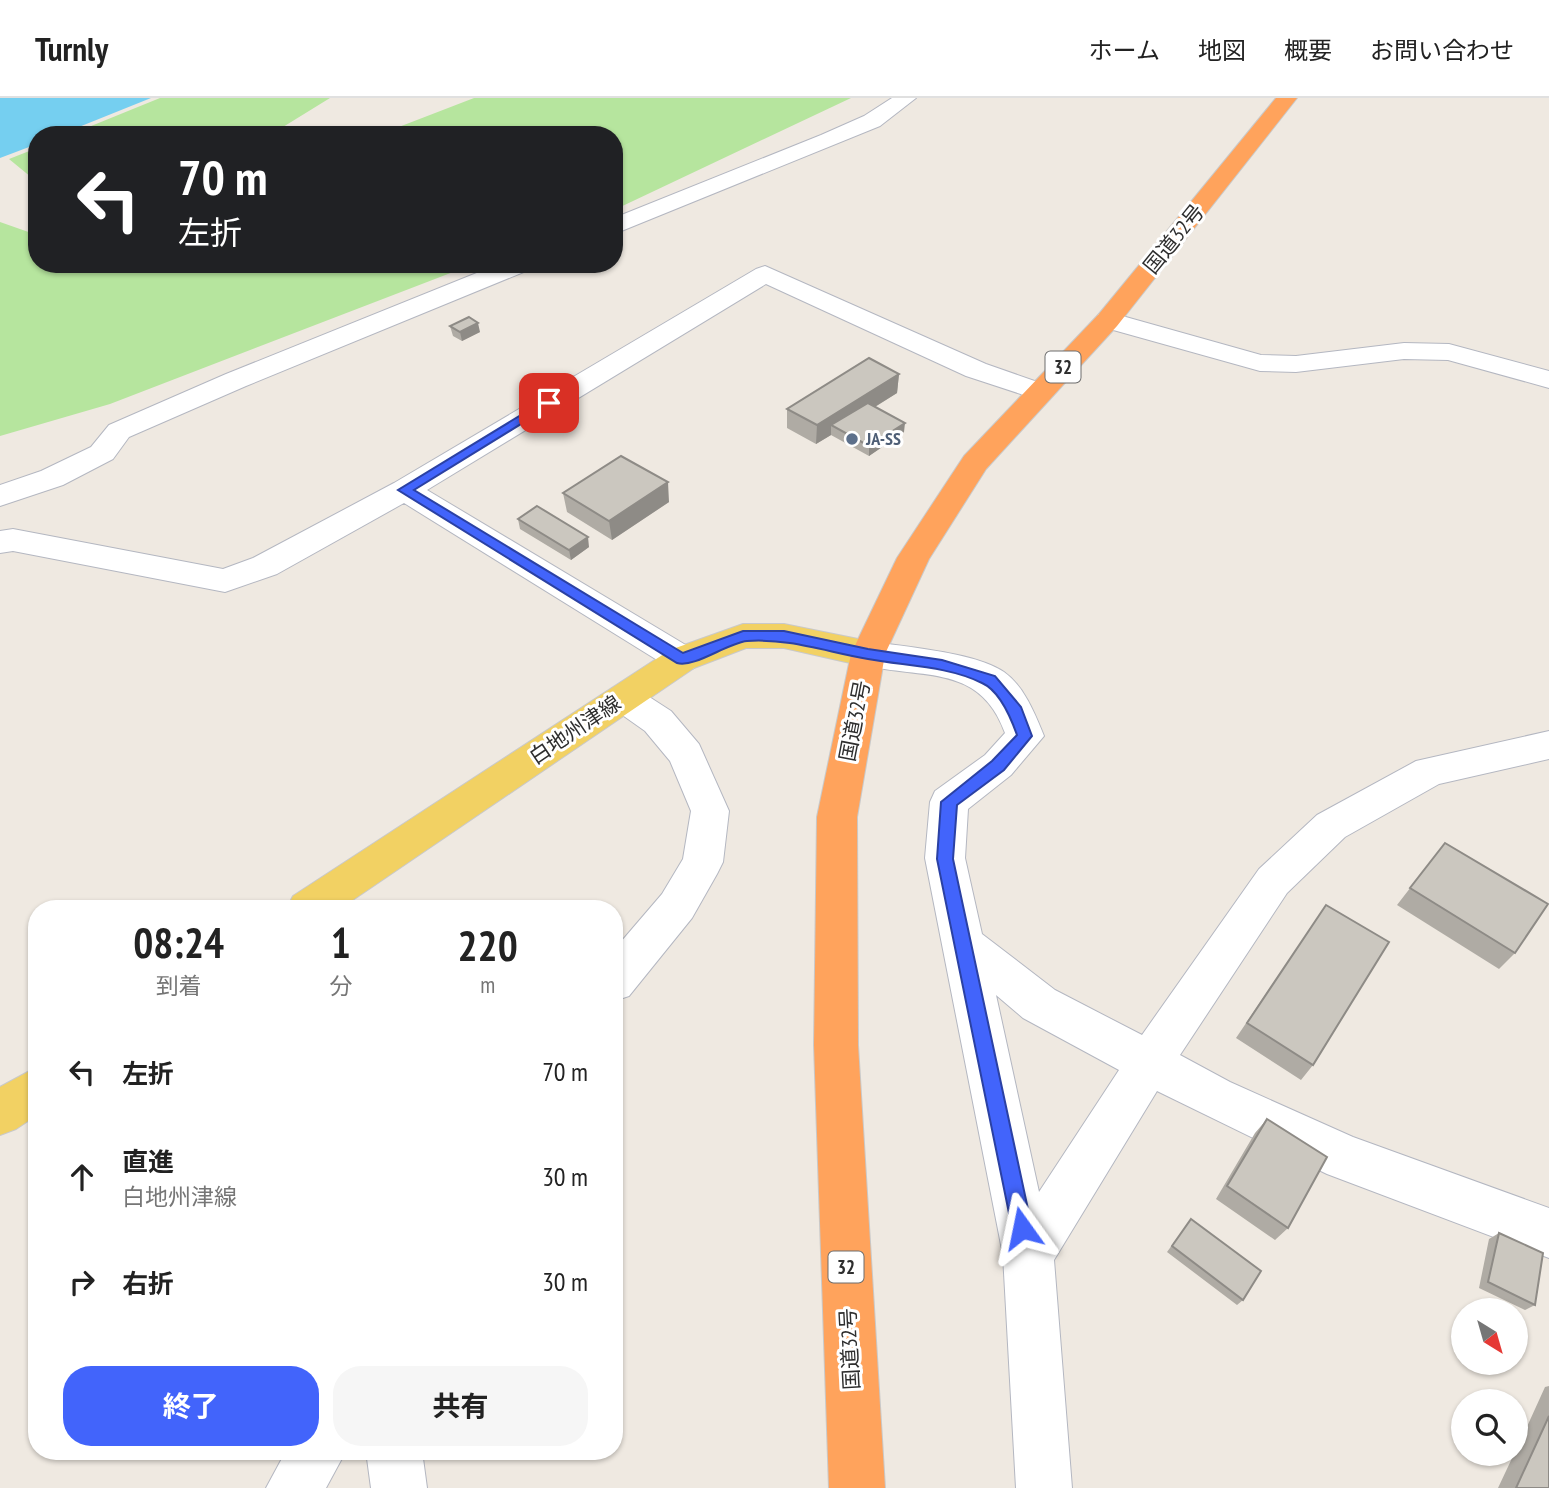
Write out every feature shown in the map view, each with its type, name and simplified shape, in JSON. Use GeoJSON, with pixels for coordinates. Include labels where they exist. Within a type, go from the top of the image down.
{"type":"FeatureCollection","features":[{"type":"Feature","properties":{"kind":"highway","name":"国道32号"},"geometry":{"type":"LineString","coordinates":[[857,1488],[836,1045],[837,817],[868,654],[920,547],[975,463],[1038,392],[1108,320],[1287,98]]}},
{"type":"Feature","properties":{"kind":"main road","name":"白地州津線"},"geometry":{"type":"LineString","coordinates":[[320,900],[682,659],[743,636],[784,636],[868,654]]}},
{"type":"Feature","properties":{"kind":"main road"},"geometry":{"type":"LineString","coordinates":[[0,1113],[28,1094]]}},
{"type":"Feature","properties":{"kind":"street"},"geometry":{"type":"LineString","coordinates":[[623,223],[830,140],[872,121],[906,98]]}},
{"type":"Feature","properties":{"kind":"street"},"geometry":{"type":"LineString","coordinates":[[0,496],[52,478],[102,453],[119,431],[236,380],[500,273]]}},
{"type":"Feature","properties":{"kind":"street"},"geometry":{"type":"LineString","coordinates":[[0,542],[13,540],[225,581],[265,566],[405,490],[765,274],[976,370],[1038,392]]}},
{"type":"Feature","properties":{"kind":"street"},"geometry":{"type":"LineString","coordinates":[[1108,320],[1260,363],[1296,364],[1404,351],[1449,352],[1549,380]]}},
{"type":"Feature","properties":{"kind":"street"},"geometry":{"type":"LineString","coordinates":[[405,490],[682,659]]}},
{"type":"Feature","properties":{"kind":"street"},"geometry":{"type":"LineString","coordinates":[[868,654],[942,665],[990,680],[1016,710],[1025,736],[998,765],[949,802],[945,859],[1028,1255],[1044,1488]]}},
{"type":"Feature","properties":{"kind":"street"},"geometry":{"type":"LineString","coordinates":[[623,971],[677,906],[703,862],[709,811],[686,754],[658,721],[624,698]]}},
{"type":"Feature","properties":{"kind":"street"},"geometry":{"type":"LineString","coordinates":[[1028,1255],[1149,1063],[1273,881],[1331,826],[1429,771],[1549,745]]}},
{"type":"Feature","properties":{"kind":"street"},"geometry":{"type":"LineString","coordinates":[[962,943],[1039,1004],[1214,1097],[1344,1157],[1549,1233]]}},
{"type":"Feature","properties":{"kind":"street"},"geometry":{"type":"LineString","coordinates":[[294,1488],[312,1460]]}},
{"type":"Feature","properties":{"kind":"street"},"geometry":{"type":"LineString","coordinates":[[395,1460],[398,1488]]}},
{"type":"Feature","properties":{"kind":"green space"},"geometry":{"type":"Polygon","coordinates":[[[160,98],[330,98],[285,126],[91,126],[160,98]]]}},
{"type":"Feature","properties":{"kind":"green space"},"geometry":{"type":"Polygon","coordinates":[[[474,98],[851,98],[623,206],[623,126],[401,126],[474,98]]]}},
{"type":"Feature","properties":{"kind":"green space"},"geometry":{"type":"Polygon","coordinates":[[[28,152],[28,175],[9,159],[28,152]]]}},
{"type":"Feature","properties":{"kind":"green space"},"geometry":{"type":"Polygon","coordinates":[[[0,222],[28,232],[28,273],[451,273],[110,404],[0,436],[0,222]]]}},
{"type":"Feature","properties":{"kind":"water"},"geometry":{"type":"Polygon","coordinates":[[[0,98],[151,98],[81,126],[28,126],[28,147],[0,158],[0,98]]]}},
{"type":"Feature","properties":{"kind":"building"},"geometry":{"type":"Polygon","coordinates":[[[469,317],[478,323],[460,332],[450,326],[469,317]]]}},
{"type":"Feature","properties":{"kind":"building"},"geometry":{"type":"Polygon","coordinates":[[[869,358],[899,374],[817,425],[787,409],[869,358]]]}},
{"type":"Feature","properties":{"kind":"building"},"geometry":{"type":"Polygon","coordinates":[[[868,403],[905,423],[869,446],[831,425],[868,403]]]}},
{"type":"Feature","properties":{"kind":"building"},"geometry":{"type":"Polygon","coordinates":[[[621,456],[668,482],[609,521],[563,493],[621,456]]]}},
{"type":"Feature","properties":{"kind":"building"},"geometry":{"type":"Polygon","coordinates":[[[537,506],[588,537],[569,550],[518,519],[537,506]]]}},
{"type":"Feature","properties":{"kind":"building"},"geometry":{"type":"Polygon","coordinates":[[[1445,843],[1548,904],[1515,953],[1410,888],[1445,843]]]}},
{"type":"Feature","properties":{"kind":"building"},"geometry":{"type":"Polygon","coordinates":[[[1326,905],[1389,942],[1313,1065],[1247,1023],[1326,905]]]}},
{"type":"Feature","properties":{"kind":"building"},"geometry":{"type":"Polygon","coordinates":[[[1267,1119],[1327,1157],[1288,1228],[1227,1186],[1267,1119]]]}},
{"type":"Feature","properties":{"kind":"building"},"geometry":{"type":"Polygon","coordinates":[[[1191,1219],[1261,1271],[1243,1300],[1172,1246],[1191,1219]]]}},
{"type":"Feature","properties":{"kind":"building"},"geometry":{"type":"Polygon","coordinates":[[[1499,1233],[1543,1253],[1535,1305],[1528,1302],[1528,1298],[1521,1298],[1488,1282],[1499,1233]]]}},
{"type":"Feature","properties":{"kind":"building"},"geometry":{"type":"Polygon","coordinates":[[[1549,1416],[1549,1488],[1516,1488],[1549,1416]]]}},
{"type":"Feature","properties":{"kind":"place","name":"JA-SS"},"geometry":{"type":"Point","coordinates":[852,439]}},
{"type":"Feature","properties":{"kind":"route"},"geometry":{"type":"LineString","coordinates":[[549,403],[405,490],[682,659],[743,636],[784,636],[868,654],[942,665],[990,680],[1016,710],[1025,736],[998,765],[949,802],[945,859],[1022,1228]]}}]}
